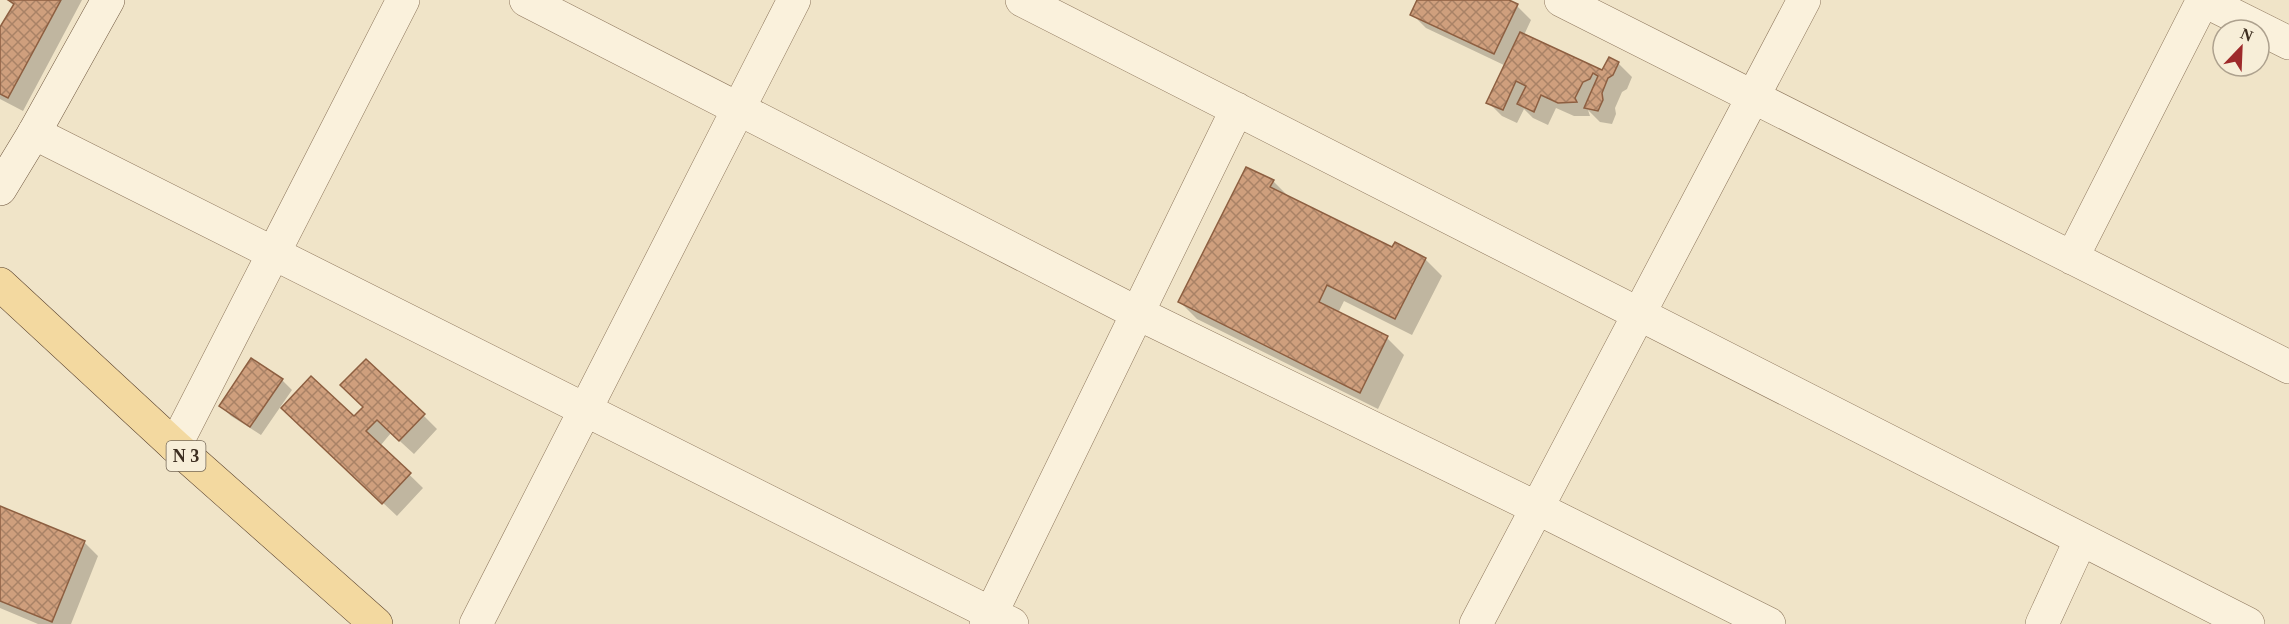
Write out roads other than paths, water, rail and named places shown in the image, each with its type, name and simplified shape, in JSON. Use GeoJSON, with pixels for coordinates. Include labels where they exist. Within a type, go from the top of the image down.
{"type":"FeatureCollection","features":[{"type":"Feature","properties":{"kind":"main road","name":"N 3"},"geometry":{"type":"LineString","coordinates":[[0,284],[175,446],[376,624]]}},
{"type":"Feature","properties":{"kind":"street"},"geometry":{"type":"LineString","coordinates":[[0,189],[108,0]]}},
{"type":"Feature","properties":{"kind":"street"},"geometry":{"type":"LineString","coordinates":[[175,446],[403,0]]}},
{"type":"Feature","properties":{"kind":"street"},"geometry":{"type":"LineString","coordinates":[[526,0],[1137,313],[1769,624]]}},
{"type":"Feature","properties":{"kind":"street"},"geometry":{"type":"LineString","coordinates":[[476,624],[794,0]]}},
{"type":"Feature","properties":{"kind":"street"},"geometry":{"type":"LineString","coordinates":[[1022,0],[2248,624]]}},
{"type":"Feature","properties":{"kind":"street"},"geometry":{"type":"LineString","coordinates":[[1561,0],[2289,367]]}},
{"type":"Feature","properties":{"kind":"street"},"geometry":{"type":"LineString","coordinates":[[1476,624],[1804,0]]}},
{"type":"Feature","properties":{"kind":"street"},"geometry":{"type":"LineString","coordinates":[[2072,258],[2203,0],[2289,43]]}},
{"type":"Feature","properties":{"kind":"street"},"geometry":{"type":"LineString","coordinates":[[34,133],[585,410],[996,621],[1137,313],[1237,109]]}},
{"type":"Feature","properties":{"kind":"street"},"geometry":{"type":"LineString","coordinates":[[2042,624],[2081,539]]}}]}
